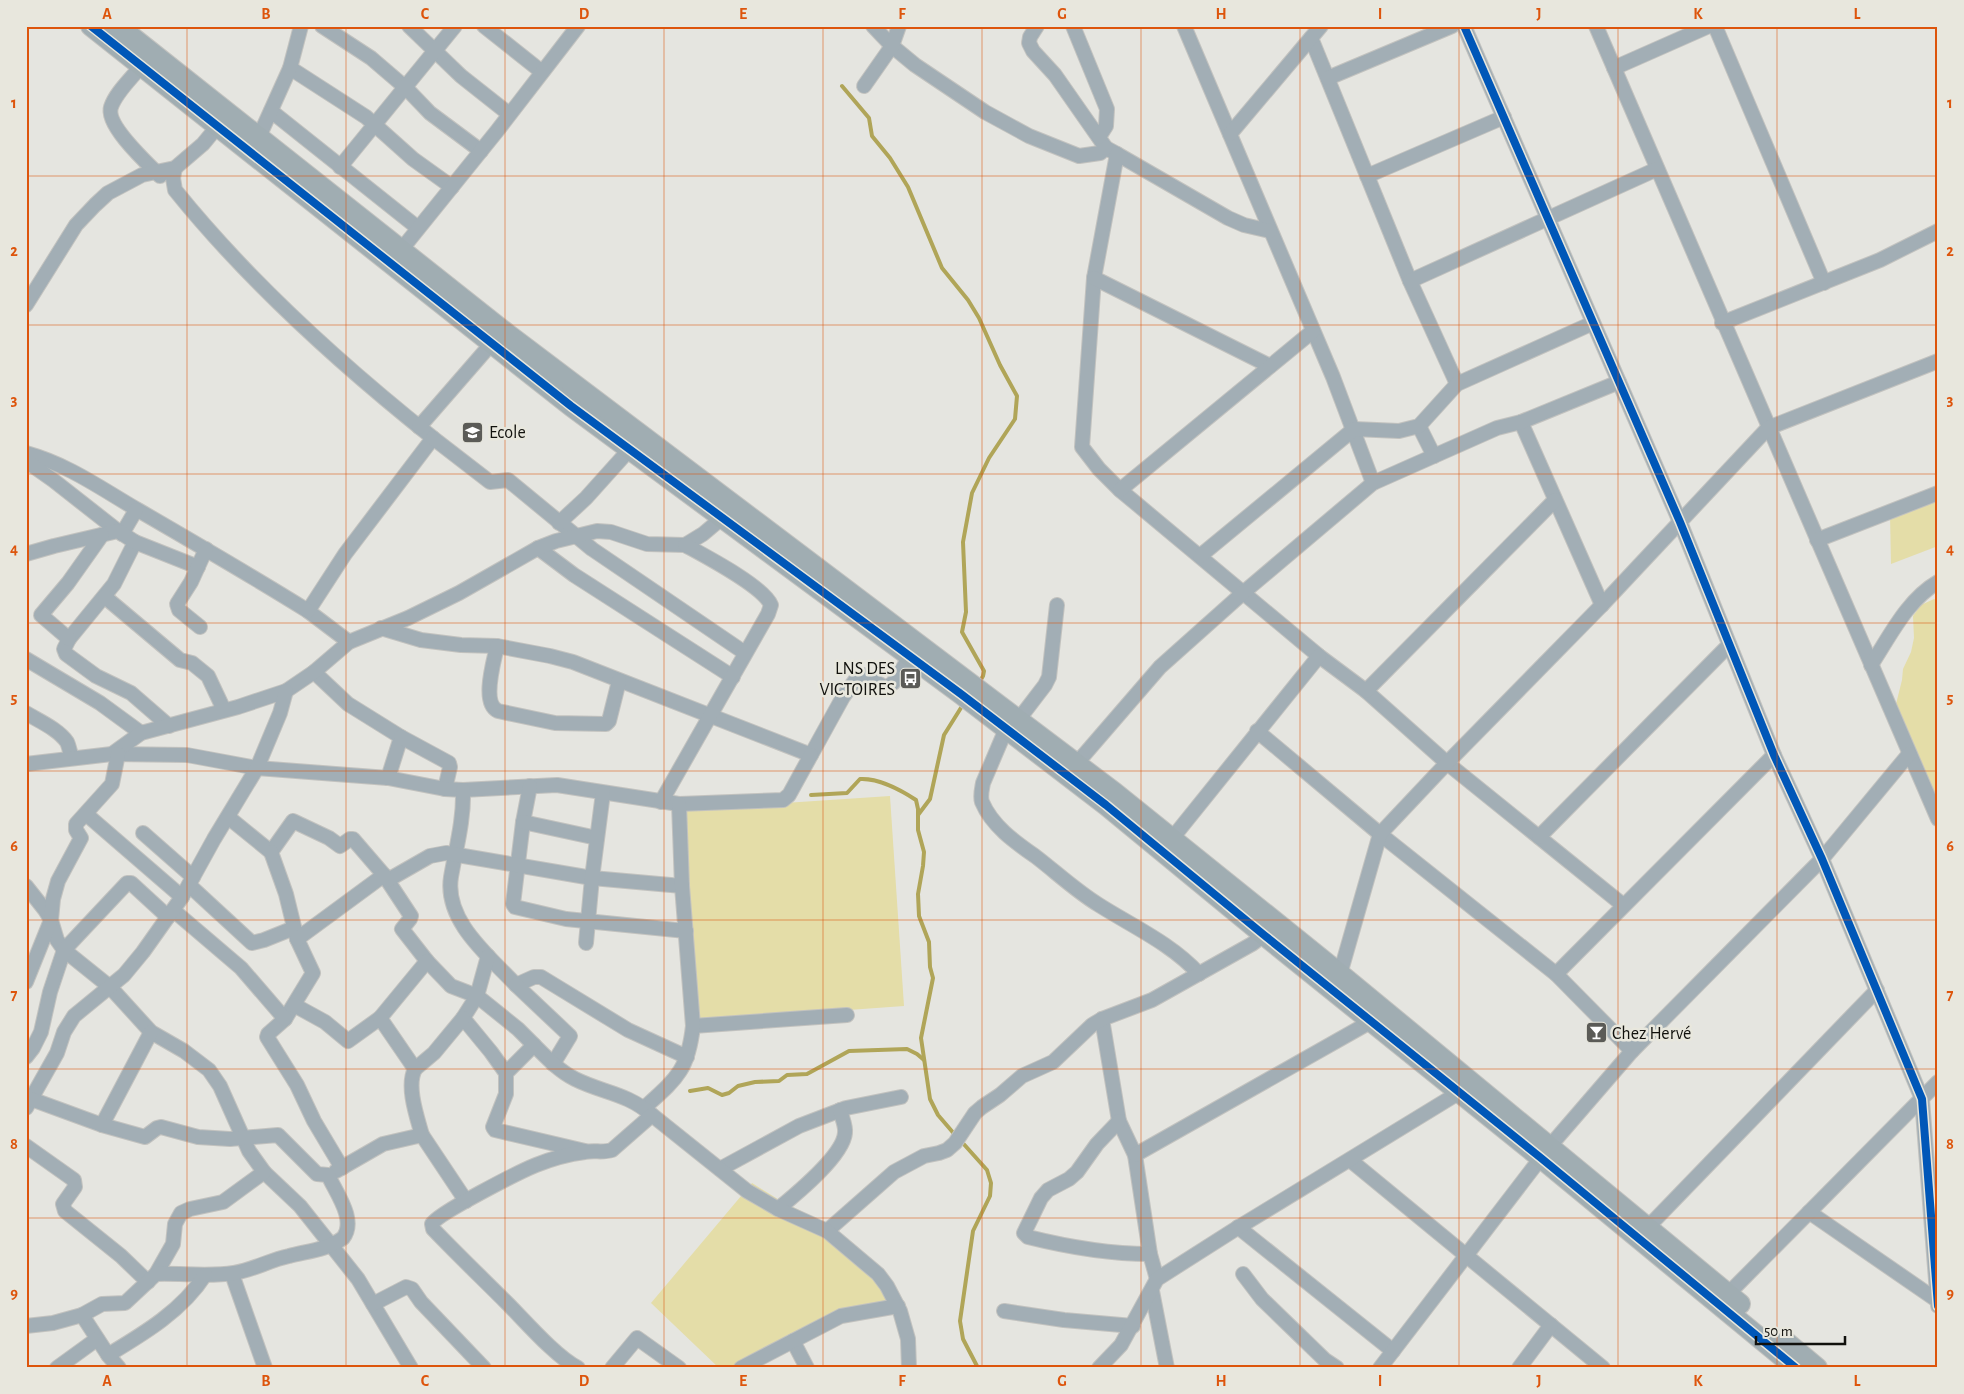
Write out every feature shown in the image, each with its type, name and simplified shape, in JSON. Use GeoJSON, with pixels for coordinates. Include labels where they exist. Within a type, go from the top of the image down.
{"type":"FeatureCollection","features":[{"type":"Feature","properties":{"kind":"street"},"geometry":{"type":"LineString","coordinates":[[91,26],[571,406],[910,657],[965,688]]}},
{"type":"Feature","properties":{"kind":"street"},"geometry":{"type":"LineString","coordinates":[[118,26],[401,250],[1012,724],[1106,805],[1167,845],[1340,974],[1796,1368]]}},
{"type":"Feature","properties":{"kind":"street"},"geometry":{"type":"LineString","coordinates":[[259,137],[290,68],[301,26]]}},
{"type":"Feature","properties":{"kind":"street"},"geometry":{"type":"LineString","coordinates":[[322,26],[371,58],[406,88],[430,113],[481,151]]}},
{"type":"Feature","properties":{"kind":"street"},"geometry":{"type":"LineString","coordinates":[[409,26],[461,76],[509,114]]}},
{"type":"Feature","properties":{"kind":"street"},"geometry":{"type":"LineString","coordinates":[[340,167],[436,52],[455,26]]}},
{"type":"Feature","properties":{"kind":"street"},"geometry":{"type":"LineString","coordinates":[[484,26],[542,72]]}},
{"type":"Feature","properties":{"kind":"street"},"geometry":{"type":"LineString","coordinates":[[873,26],[892,46],[915,65],[985,112],[1028,136],[1079,156],[1100,153],[1107,146]]}},
{"type":"Feature","properties":{"kind":"street"},"geometry":{"type":"LineString","coordinates":[[864,86],[892,46],[899,26]]}},
{"type":"Feature","properties":{"kind":"street"},"geometry":{"type":"LineString","coordinates":[[1037,26],[1030,37],[1029,43],[1033,51],[1055,75],[1107,146],[1228,218],[1244,226],[1270,230]]}},
{"type":"Feature","properties":{"kind":"street"},"geometry":{"type":"LineString","coordinates":[[1073,26],[1107,109],[1107,146],[1081,441],[1088,457],[1120,490],[1319,656],[1366,692],[1447,763],[1623,905]]}},
{"type":"Feature","properties":{"kind":"street"},"geometry":{"type":"LineString","coordinates":[[1230,134],[1321,26]]}},
{"type":"Feature","properties":{"kind":"street"},"geometry":{"type":"LineString","coordinates":[[1328,78],[1452,26]]}},
{"type":"Feature","properties":{"kind":"street"},"geometry":{"type":"LineString","coordinates":[[1464,26],[1680,522],[1774,755],[1822,859],[1922,1099],[1938,1306]]}},
{"type":"Feature","properties":{"kind":"street"},"geometry":{"type":"LineString","coordinates":[[1596,26],[1722,323],[1938,819]]}},
{"type":"Feature","properties":{"kind":"street"},"geometry":{"type":"LineString","coordinates":[[1614,68],[1708,26]]}},
{"type":"Feature","properties":{"kind":"street"},"geometry":{"type":"LineString","coordinates":[[1714,26],[1824,283]]}},
{"type":"Feature","properties":{"kind":"street"},"geometry":{"type":"LineString","coordinates":[[1186,27],[1354,428],[1373,483]]}},
{"type":"Feature","properties":{"kind":"street"},"geometry":{"type":"LineString","coordinates":[[401,250],[542,72],[572,28]]}},
{"type":"Feature","properties":{"kind":"street"},"geometry":{"type":"LineString","coordinates":[[1310,38],[1410,281],[1456,384]]}},
{"type":"Feature","properties":{"kind":"street"},"geometry":{"type":"LineString","coordinates":[[141,66],[114,101],[110,113],[111,118],[121,134],[175,190],[253,279],[388,402],[490,482],[508,480],[611,563],[745,653]]}},
{"type":"Feature","properties":{"kind":"street"},"geometry":{"type":"LineString","coordinates":[[290,68],[376,124],[413,159],[452,187]]}},
{"type":"Feature","properties":{"kind":"street"},"geometry":{"type":"LineString","coordinates":[[271,111],[418,228]]}},
{"type":"Feature","properties":{"kind":"street"},"geometry":{"type":"LineString","coordinates":[[1367,176],[1504,117]]}},
{"type":"Feature","properties":{"kind":"street"},"geometry":{"type":"LineString","coordinates":[[26,305],[76,225],[87,212],[108,194],[142,175],[175,168],[204,144],[218,126]]}},
{"type":"Feature","properties":{"kind":"street"},"geometry":{"type":"LineString","coordinates":[[175,168],[172,178],[175,190]]}},
{"type":"Feature","properties":{"kind":"street"},"geometry":{"type":"LineString","coordinates":[[1410,281],[1657,169]]}},
{"type":"Feature","properties":{"kind":"street"},"geometry":{"type":"LineString","coordinates":[[1722,323],[1880,260],[1938,231]]}},
{"type":"Feature","properties":{"kind":"street"},"geometry":{"type":"LineString","coordinates":[[1094,278],[1270,366]]}},
{"type":"Feature","properties":{"kind":"street"},"geometry":{"type":"LineString","coordinates":[[1200,556],[1354,428],[1399,430],[1419,426],[1456,384],[1593,323]]}},
{"type":"Feature","properties":{"kind":"street"},"geometry":{"type":"LineString","coordinates":[[1120,490],[1313,331]]}},
{"type":"Feature","properties":{"kind":"street"},"geometry":{"type":"LineString","coordinates":[[419,427],[492,343]]}},
{"type":"Feature","properties":{"kind":"street"},"geometry":{"type":"LineString","coordinates":[[1340,974],[1380,834],[1602,605],[1768,428],[1938,361]]}},
{"type":"Feature","properties":{"kind":"street"},"geometry":{"type":"LineString","coordinates":[[1077,763],[1160,668],[1244,592],[1373,483],[1497,428],[1521,422],[1619,382]]}},
{"type":"Feature","properties":{"kind":"street"},"geometry":{"type":"LineString","coordinates":[[1521,422],[1602,605]]}},
{"type":"Feature","properties":{"kind":"street"},"geometry":{"type":"LineString","coordinates":[[1419,426],[1434,456]]}},
{"type":"Feature","properties":{"kind":"street"},"geometry":{"type":"LineString","coordinates":[[308,611],[345,554],[433,438]]}},
{"type":"Feature","properties":{"kind":"street"},"geometry":{"type":"LineString","coordinates":[[559,523],[586,498],[630,449]]}},
{"type":"Feature","properties":{"kind":"street"},"geometry":{"type":"LineString","coordinates":[[26,453],[56,462],[206,549],[308,611],[349,642]]}},
{"type":"Feature","properties":{"kind":"street"},"geometry":{"type":"LineString","coordinates":[[26,461],[135,542],[198,567]]}},
{"type":"Feature","properties":{"kind":"street"},"geometry":{"type":"LineString","coordinates":[[1817,540],[1938,493]]}},
{"type":"Feature","properties":{"kind":"street"},"geometry":{"type":"LineString","coordinates":[[1366,692],[1555,500]]}},
{"type":"Feature","properties":{"kind":"street"},"geometry":{"type":"LineString","coordinates":[[26,554],[120,532],[136,510]]}},
{"type":"Feature","properties":{"kind":"street"},"geometry":{"type":"LineString","coordinates":[[685,545],[703,534],[722,518]]}},
{"type":"Feature","properties":{"kind":"street"},"geometry":{"type":"LineString","coordinates":[[26,982],[51,920],[53,899],[58,881],[82,838],[75,826],[112,784],[115,754],[142,734],[286,691],[314,672],[349,642],[408,618],[459,593],[538,548],[576,536],[597,531],[611,532],[647,544],[685,545],[719,564],[765,595],[769,601],[771,610],[661,802]]}},
{"type":"Feature","properties":{"kind":"street"},"geometry":{"type":"LineString","coordinates":[[70,639],[41,615],[68,583],[102,535]]}},
{"type":"Feature","properties":{"kind":"street"},"geometry":{"type":"LineString","coordinates":[[135,542],[114,584],[64,647],[66,654],[96,676],[131,694],[169,726]]}},
{"type":"Feature","properties":{"kind":"street"},"geometry":{"type":"LineString","coordinates":[[538,548],[574,575],[733,677]]}},
{"type":"Feature","properties":{"kind":"street"},"geometry":{"type":"LineString","coordinates":[[200,627],[177,606],[206,549]]}},
{"type":"Feature","properties":{"kind":"street"},"geometry":{"type":"LineString","coordinates":[[1871,665],[1903,615],[1918,596],[1938,582]]}},
{"type":"Feature","properties":{"kind":"street"},"geometry":{"type":"LineString","coordinates":[[104,597],[180,660],[192,663],[208,676],[224,710]]}},
{"type":"Feature","properties":{"kind":"street"},"geometry":{"type":"LineString","coordinates":[[1057,605],[1049,677],[1045,685],[1012,724],[983,783],[983,803],[992,818],[1009,837],[1096,903],[1176,953],[1199,974]]}},
{"type":"Feature","properties":{"kind":"street"},"geometry":{"type":"LineString","coordinates":[[381,628],[421,640],[461,645],[497,646],[558,658],[595,670],[710,717],[811,755]]}},
{"type":"Feature","properties":{"kind":"street"},"geometry":{"type":"LineString","coordinates":[[1539,837],[1729,645]]}},
{"type":"Feature","properties":{"kind":"street"},"geometry":{"type":"LineString","coordinates":[[497,646],[489,692],[491,706],[498,711],[555,723],[606,724],[610,721],[619,681]]}},
{"type":"Feature","properties":{"kind":"street"},"geometry":{"type":"LineString","coordinates":[[1167,845],[1319,656]]}},
{"type":"Feature","properties":{"kind":"street"},"geometry":{"type":"LineString","coordinates":[[26,764],[115,754],[187,755],[258,768],[388,778],[445,789],[568,786],[679,804],[783,800],[789,795],[843,697],[859,675],[864,674],[886,688],[893,683],[910,657]]}},
{"type":"Feature","properties":{"kind":"street"},"geometry":{"type":"LineString","coordinates":[[26,660],[100,703],[142,734]]}},
{"type":"Feature","properties":{"kind":"street"},"geometry":{"type":"LineString","coordinates":[[314,672],[348,704],[449,764],[445,789]]}},
{"type":"Feature","properties":{"kind":"street"},"geometry":{"type":"LineString","coordinates":[[286,691],[280,713],[258,768],[188,886],[143,952],[124,975],[74,1016],[69,1023],[57,1053],[28,1104],[145,1137],[161,1127],[198,1137],[242,1138],[278,1136],[317,1174],[328,1176],[383,1144],[422,1135]]}},
{"type":"Feature","properties":{"kind":"street"},"geometry":{"type":"LineString","coordinates":[[26,713],[47,725],[63,738],[68,743],[72,758]]}},
{"type":"Feature","properties":{"kind":"street"},"geometry":{"type":"LineString","coordinates":[[1012,724],[1077,763],[1264,935],[1460,1092],[1648,1227],[1817,1368]]}},
{"type":"Feature","properties":{"kind":"street"},"geometry":{"type":"LineString","coordinates":[[1257,731],[1380,834],[1556,974],[1632,1051]]}},
{"type":"Feature","properties":{"kind":"street"},"geometry":{"type":"LineString","coordinates":[[388,778],[401,737]]}},
{"type":"Feature","properties":{"kind":"street"},"geometry":{"type":"LineString","coordinates":[[1380,1368],[1545,1152],[1632,1051],[1822,859],[1909,754]]}},
{"type":"Feature","properties":{"kind":"street"},"geometry":{"type":"LineString","coordinates":[[1556,974],[1774,755]]}},
{"type":"Feature","properties":{"kind":"street"},"geometry":{"type":"LineString","coordinates":[[530,786],[523,822],[513,904],[515,907],[566,919],[686,932]]}},
{"type":"Feature","properties":{"kind":"street"},"geometry":{"type":"LineString","coordinates":[[463,790],[463,809],[451,879],[452,901],[462,923],[488,956],[570,1036],[553,1064]]}},
{"type":"Feature","properties":{"kind":"street"},"geometry":{"type":"LineString","coordinates":[[586,943],[603,793]]}},
{"type":"Feature","properties":{"kind":"street"},"geometry":{"type":"LineString","coordinates":[[463,1018],[506,1073],[506,1094],[493,1124],[494,1128],[587,1151],[605,1152],[612,1150],[648,1112],[674,1079],[687,1058],[693,1026],[682,886],[679,804]]}},
{"type":"Feature","properties":{"kind":"street"},"geometry":{"type":"LineString","coordinates":[[86,814],[188,886],[252,943],[296,933],[386,877],[430,856],[446,853],[592,878],[682,886]]}},
{"type":"Feature","properties":{"kind":"street"},"geometry":{"type":"LineString","coordinates":[[228,817],[271,852],[286,894],[296,933],[313,973],[284,1020],[267,1037],[297,1085],[314,1121],[342,1168]]}},
{"type":"Feature","properties":{"kind":"street"},"geometry":{"type":"LineString","coordinates":[[271,852],[294,821],[329,838],[340,846],[353,839],[386,877],[411,916],[402,929],[427,961],[455,989],[477,996],[518,1029],[553,1064],[574,1078],[590,1086],[622,1096],[648,1112],[747,1191],[778,1209],[827,1231],[878,1274],[898,1306],[908,1339],[909,1368]]}},
{"type":"Feature","properties":{"kind":"street"},"geometry":{"type":"LineString","coordinates":[[523,822],[597,838]]}},
{"type":"Feature","properties":{"kind":"street"},"geometry":{"type":"LineString","coordinates":[[143,833],[188,886]]}},
{"type":"Feature","properties":{"kind":"street"},"geometry":{"type":"LineString","coordinates":[[26,1057],[34,1048],[41,1032],[50,992],[64,950],[128,882],[241,968],[284,1020]]}},
{"type":"Feature","properties":{"kind":"street"},"geometry":{"type":"LineString","coordinates":[[26,886],[39,901],[51,920],[57,940],[64,950],[110,987],[150,1032],[184,1051],[209,1070],[220,1086],[242,1138],[264,1172],[300,1206],[358,1279],[411,1368]]}},
{"type":"Feature","properties":{"kind":"street"},"geometry":{"type":"LineString","coordinates":[[827,1231],[894,1172],[924,1156],[939,1154],[947,1150],[955,1143],[975,1113],[1000,1096],[1022,1076],[1053,1062],[1087,1029],[1102,1019],[1152,1000],[1264,935]]}},
{"type":"Feature","properties":{"kind":"street"},"geometry":{"type":"LineString","coordinates":[[466,1201],[422,1135],[414,1105],[411,1076],[434,1053],[463,1018],[477,996],[488,956]]}},
{"type":"Feature","properties":{"kind":"street"},"geometry":{"type":"LineString","coordinates":[[294,1005],[325,1022],[348,1040],[380,1018],[427,961]]}},
{"type":"Feature","properties":{"kind":"street"},"geometry":{"type":"LineString","coordinates":[[516,985],[534,977],[541,977],[628,1030],[687,1058]]}},
{"type":"Feature","properties":{"kind":"street"},"geometry":{"type":"LineString","coordinates":[[1648,1227],[1877,990]]}},
{"type":"Feature","properties":{"kind":"street"},"geometry":{"type":"LineString","coordinates":[[693,1026],[846,1015]]}},
{"type":"Feature","properties":{"kind":"street"},"geometry":{"type":"LineString","coordinates":[[380,1018],[415,1070]]}},
{"type":"Feature","properties":{"kind":"street"},"geometry":{"type":"LineString","coordinates":[[1102,1019],[1119,1121],[1135,1155],[1167,1368]]}},
{"type":"Feature","properties":{"kind":"street"},"geometry":{"type":"LineString","coordinates":[[1135,1155],[1372,1020]]}},
{"type":"Feature","properties":{"kind":"street"},"geometry":{"type":"LineString","coordinates":[[102,1125],[150,1032]]}},
{"type":"Feature","properties":{"kind":"street"},"geometry":{"type":"LineString","coordinates":[[506,1073],[534,1045]]}},
{"type":"Feature","properties":{"kind":"street"},"geometry":{"type":"LineString","coordinates":[[1728,1294],[1938,1082]]}},
{"type":"Feature","properties":{"kind":"street"},"geometry":{"type":"LineString","coordinates":[[1099,1368],[1121,1345],[1154,1285],[1238,1227],[1460,1092]]}},
{"type":"Feature","properties":{"kind":"street"},"geometry":{"type":"LineString","coordinates":[[720,1169],[790,1130],[840,1110],[859,1104],[901,1097]]}},
{"type":"Feature","properties":{"kind":"street"},"geometry":{"type":"LineString","coordinates":[[778,1209],[816,1175],[830,1160],[844,1139],[845,1127],[840,1110]]}},
{"type":"Feature","properties":{"kind":"street"},"geometry":{"type":"LineString","coordinates":[[1119,1121],[1097,1144],[1077,1172],[1069,1179],[1048,1190],[1041,1198],[1024,1233],[1028,1237],[1082,1248],[1127,1254],[1150,1254]]}},
{"type":"Feature","properties":{"kind":"street"},"geometry":{"type":"LineString","coordinates":[[26,1146],[76,1183],[64,1204],[63,1208],[65,1211],[152,1278],[183,1273],[205,1275],[232,1274],[287,1256],[320,1250],[332,1245],[347,1234],[349,1224],[347,1214],[328,1176]]}},
{"type":"Feature","properties":{"kind":"street"},"geometry":{"type":"LineString","coordinates":[[578,1368],[569,1363],[528,1325],[433,1229],[432,1224],[438,1218],[466,1201],[536,1165],[587,1151]]}},
{"type":"Feature","properties":{"kind":"street"},"geometry":{"type":"LineString","coordinates":[[1350,1160],[1603,1368]]}},
{"type":"Feature","properties":{"kind":"street"},"geometry":{"type":"LineString","coordinates":[[26,1326],[53,1323],[82,1315],[98,1305],[125,1302],[152,1278],[173,1244],[175,1224],[181,1214],[190,1209],[224,1202],[264,1172]]}},
{"type":"Feature","properties":{"kind":"street"},"geometry":{"type":"LineString","coordinates":[[1809,1212],[1938,1302]]}},
{"type":"Feature","properties":{"kind":"street"},"geometry":{"type":"LineString","coordinates":[[1238,1227],[1393,1351]]}},
{"type":"Feature","properties":{"kind":"street"},"geometry":{"type":"LineString","coordinates":[[232,1274],[265,1368]]}},
{"type":"Feature","properties":{"kind":"street"},"geometry":{"type":"LineString","coordinates":[[1243,1274],[1262,1299],[1325,1360],[1337,1368]]}},
{"type":"Feature","properties":{"kind":"street"},"geometry":{"type":"LineString","coordinates":[[108,1355],[142,1335],[182,1303],[193,1292],[205,1275]]}},
{"type":"Feature","properties":{"kind":"street"},"geometry":{"type":"LineString","coordinates":[[373,1304],[406,1287],[412,1289],[484,1368]]}},
{"type":"Feature","properties":{"kind":"street"},"geometry":{"type":"LineString","coordinates":[[741,1368],[842,1316],[898,1306]]}},
{"type":"Feature","properties":{"kind":"street"},"geometry":{"type":"LineString","coordinates":[[1004,1311],[1064,1320],[1133,1326]]}},
{"type":"Feature","properties":{"kind":"street"},"geometry":{"type":"LineString","coordinates":[[82,1315],[108,1355],[119,1368]]}},
{"type":"Feature","properties":{"kind":"street"},"geometry":{"type":"LineString","coordinates":[[1518,1368],[1551,1325]]}},
{"type":"Feature","properties":{"kind":"street"},"geometry":{"type":"LineString","coordinates":[[57,1368],[97,1338]]}},
{"type":"Feature","properties":{"kind":"street"},"geometry":{"type":"LineString","coordinates":[[612,1368],[638,1338],[679,1368]]}},
{"type":"Feature","properties":{"kind":"street"},"geometry":{"type":"LineString","coordinates":[[793,1341],[807,1368]]}},
{"type":"Feature","properties":{"kind":"shaded area"},"geometry":{"type":"Polygon","coordinates":[[[1938,496],[1938,546],[1891,564],[1890,515],[1938,496]]]}},
{"type":"Feature","properties":{"kind":"shaded area"},"geometry":{"type":"Polygon","coordinates":[[[1934,599],[1938,601],[1938,815],[1894,712],[1903,669],[1911,652],[1914,638],[1913,616],[1921,605],[1934,599]]]}},
{"type":"Feature","properties":{"kind":"shaded area"},"geometry":{"type":"Polygon","coordinates":[[[890,796],[904,1006],[694,1021],[680,810],[890,796]]]}},
{"type":"Feature","properties":{"kind":"shaded area"},"geometry":{"type":"Polygon","coordinates":[[[752,1183],[781,1201],[815,1218],[863,1262],[894,1305],[835,1313],[735,1368],[719,1368],[651,1303],[752,1183]]]}},
{"type":"Feature","properties":{"kind":"waterway"},"geometry":{"type":"LineString","coordinates":[[842,86],[869,118],[872,136],[890,158],[908,187],[942,268],[968,300],[979,318],[1000,365],[1017,396],[1015,419],[989,458],[972,493],[963,542],[966,612],[962,632],[984,671],[979,683]]}},
{"type":"Feature","properties":{"kind":"waterway"},"geometry":{"type":"LineString","coordinates":[[918,815],[930,799],[944,735],[964,703]]}},
{"type":"Feature","properties":{"kind":"waterway"},"geometry":{"type":"LineString","coordinates":[[811,795],[847,793],[860,779],[867,779],[889,785],[916,800],[918,830],[924,852],[918,894],[919,916],[929,942],[930,967],[933,978],[921,1038],[930,1099],[938,1115],[956,1136]]}},
{"type":"Feature","properties":{"kind":"waterway"},"geometry":{"type":"LineString","coordinates":[[690,1091],[708,1088],[722,1095],[729,1093],[738,1086],[755,1082],[779,1081],[787,1075],[807,1074],[849,1051],[907,1049],[924,1060]]}},
{"type":"Feature","properties":{"kind":"waterway"},"geometry":{"type":"LineString","coordinates":[[961,1141],[987,1170],[991,1183],[990,1196],[973,1231],[960,1321],[963,1339],[978,1368]]}},
{"type":"Feature","properties":{"kind":"cycle path"},"geometry":{"type":"LineString","coordinates":[[91,26],[571,406],[961,694],[1106,805],[1796,1368]]}},
{"type":"Feature","properties":{"kind":"cycle path"},"geometry":{"type":"LineString","coordinates":[[1464,26],[1680,522],[1774,755],[1822,859],[1922,1099],[1938,1306]]}},
{"type":"Feature","properties":{"kind":"place","name":"Ecole"},"geometry":{"type":"Point","coordinates":[473,432]}},
{"type":"Feature","properties":{"kind":"place","name":"LNS DES VICTOIRES"},"geometry":{"type":"Point","coordinates":[911,678]}},
{"type":"Feature","properties":{"kind":"place","name":"Chez Hervé"},"geometry":{"type":"Point","coordinates":[1596,1033]}}]}
